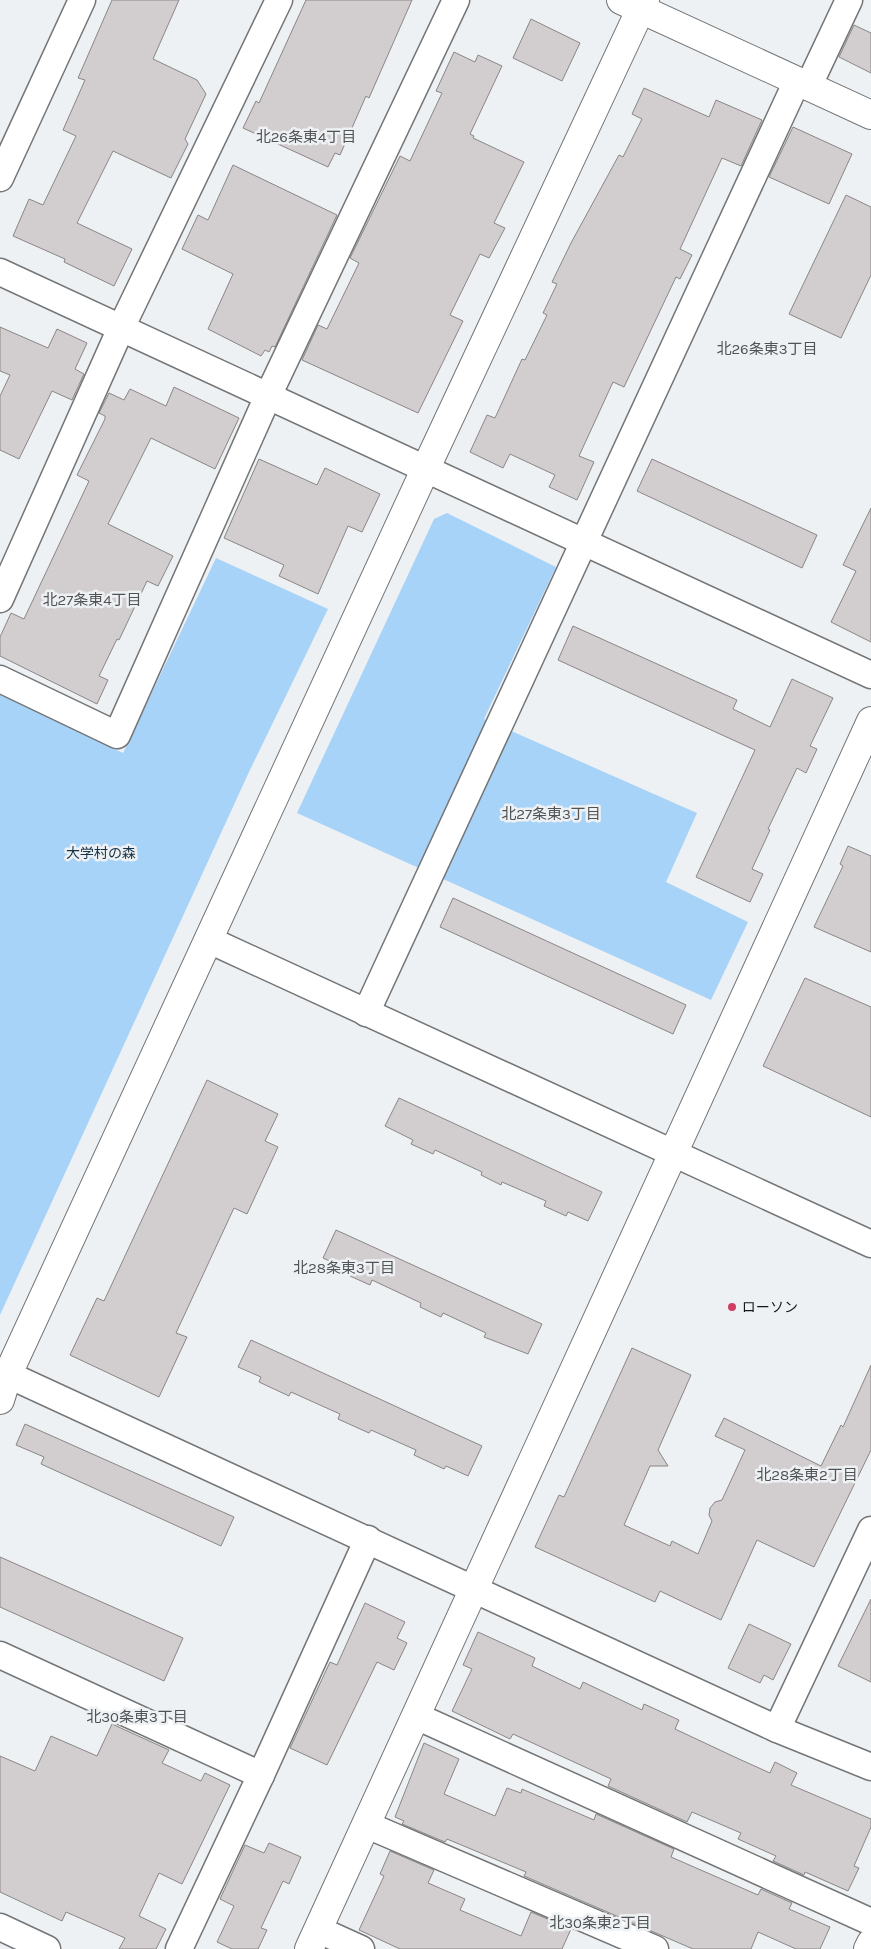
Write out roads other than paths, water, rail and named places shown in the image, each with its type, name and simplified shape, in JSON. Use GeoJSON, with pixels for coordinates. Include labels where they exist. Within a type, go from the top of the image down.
{"type":"FeatureCollection","features":[{"type":"Feature","properties":{"kind":"street"},"geometry":{"type":"LineString","coordinates":[[0,178],[82,0]]}},
{"type":"Feature","properties":{"kind":"street"},"geometry":{"type":"LineString","coordinates":[[0,599],[121,328],[279,0]]}},
{"type":"Feature","properties":{"kind":"street"},"geometry":{"type":"LineString","coordinates":[[0,679],[117,736],[268,396],[456,0]]}},
{"type":"Feature","properties":{"kind":"street"},"geometry":{"type":"LineString","coordinates":[[366,1012],[584,542],[803,84],[850,0]]}},
{"type":"Feature","properties":{"kind":"street"},"geometry":{"type":"LineString","coordinates":[[871,115],[636,3],[425,470],[3,1382],[368,1539],[777,1729],[871,1766]]}},
{"type":"Feature","properties":{"kind":"street"},"geometry":{"type":"LineString","coordinates":[[0,272],[871,675]]}},
{"type":"Feature","properties":{"kind":"street"},"geometry":{"type":"LineString","coordinates":[[361,1949],[314,1939],[871,721]]}},
{"type":"Feature","properties":{"kind":"street"},"geometry":{"type":"LineString","coordinates":[[209,940],[871,1244]]}},
{"type":"Feature","properties":{"kind":"street"},"geometry":{"type":"LineString","coordinates":[[777,1729],[871,1530]]}},
{"type":"Feature","properties":{"kind":"street"},"geometry":{"type":"LineString","coordinates":[[179,1949],[262,1775],[368,1539]]}},
{"type":"Feature","properties":{"kind":"street"},"geometry":{"type":"LineString","coordinates":[[0,1655],[262,1775]]}},
{"type":"Feature","properties":{"kind":"street"},"geometry":{"type":"LineString","coordinates":[[416,1716],[871,1922]]}},
{"type":"Feature","properties":{"kind":"street"},"geometry":{"type":"LineString","coordinates":[[367,1825],[655,1949]]}},
{"type":"Feature","properties":{"kind":"street"},"geometry":{"type":"LineString","coordinates":[[0,1928],[47,1949]]}},
{"type":"Feature","properties":{"kind":"street"},"geometry":{"type":"LineString","coordinates":[[868,1949],[871,1943]]}},
{"type":"Feature","properties":{"kind":"place","name":"ローソン"},"geometry":{"type":"Point","coordinates":[732,1307]}},
{"type":"Feature","properties":{"kind":"district","name":"北26条東4丁目"},"geometry":{"type":"Point","coordinates":[306,137]}},
{"type":"Feature","properties":{"kind":"district","name":"北26条東3丁目"},"geometry":{"type":"Point","coordinates":[767,349]}},
{"type":"Feature","properties":{"kind":"district","name":"北27条東4丁目"},"geometry":{"type":"Point","coordinates":[92,600]}},
{"type":"Feature","properties":{"kind":"district","name":"北27条東3丁目"},"geometry":{"type":"Point","coordinates":[551,814]}},
{"type":"Feature","properties":{"kind":"district","name":"北28条東3丁目"},"geometry":{"type":"Point","coordinates":[344,1268]}},
{"type":"Feature","properties":{"kind":"district","name":"北28条東2丁目"},"geometry":{"type":"Point","coordinates":[807,1475]}},
{"type":"Feature","properties":{"kind":"district","name":"北30条東3丁目"},"geometry":{"type":"Point","coordinates":[137,1717]}},
{"type":"Feature","properties":{"kind":"district","name":"北30条東2丁目"},"geometry":{"type":"Point","coordinates":[600,1923]}},
{"type":"Feature","properties":{"kind":"park label","name":"大学村の森"},"geometry":{"type":"Point","coordinates":[101,853]}}]}
